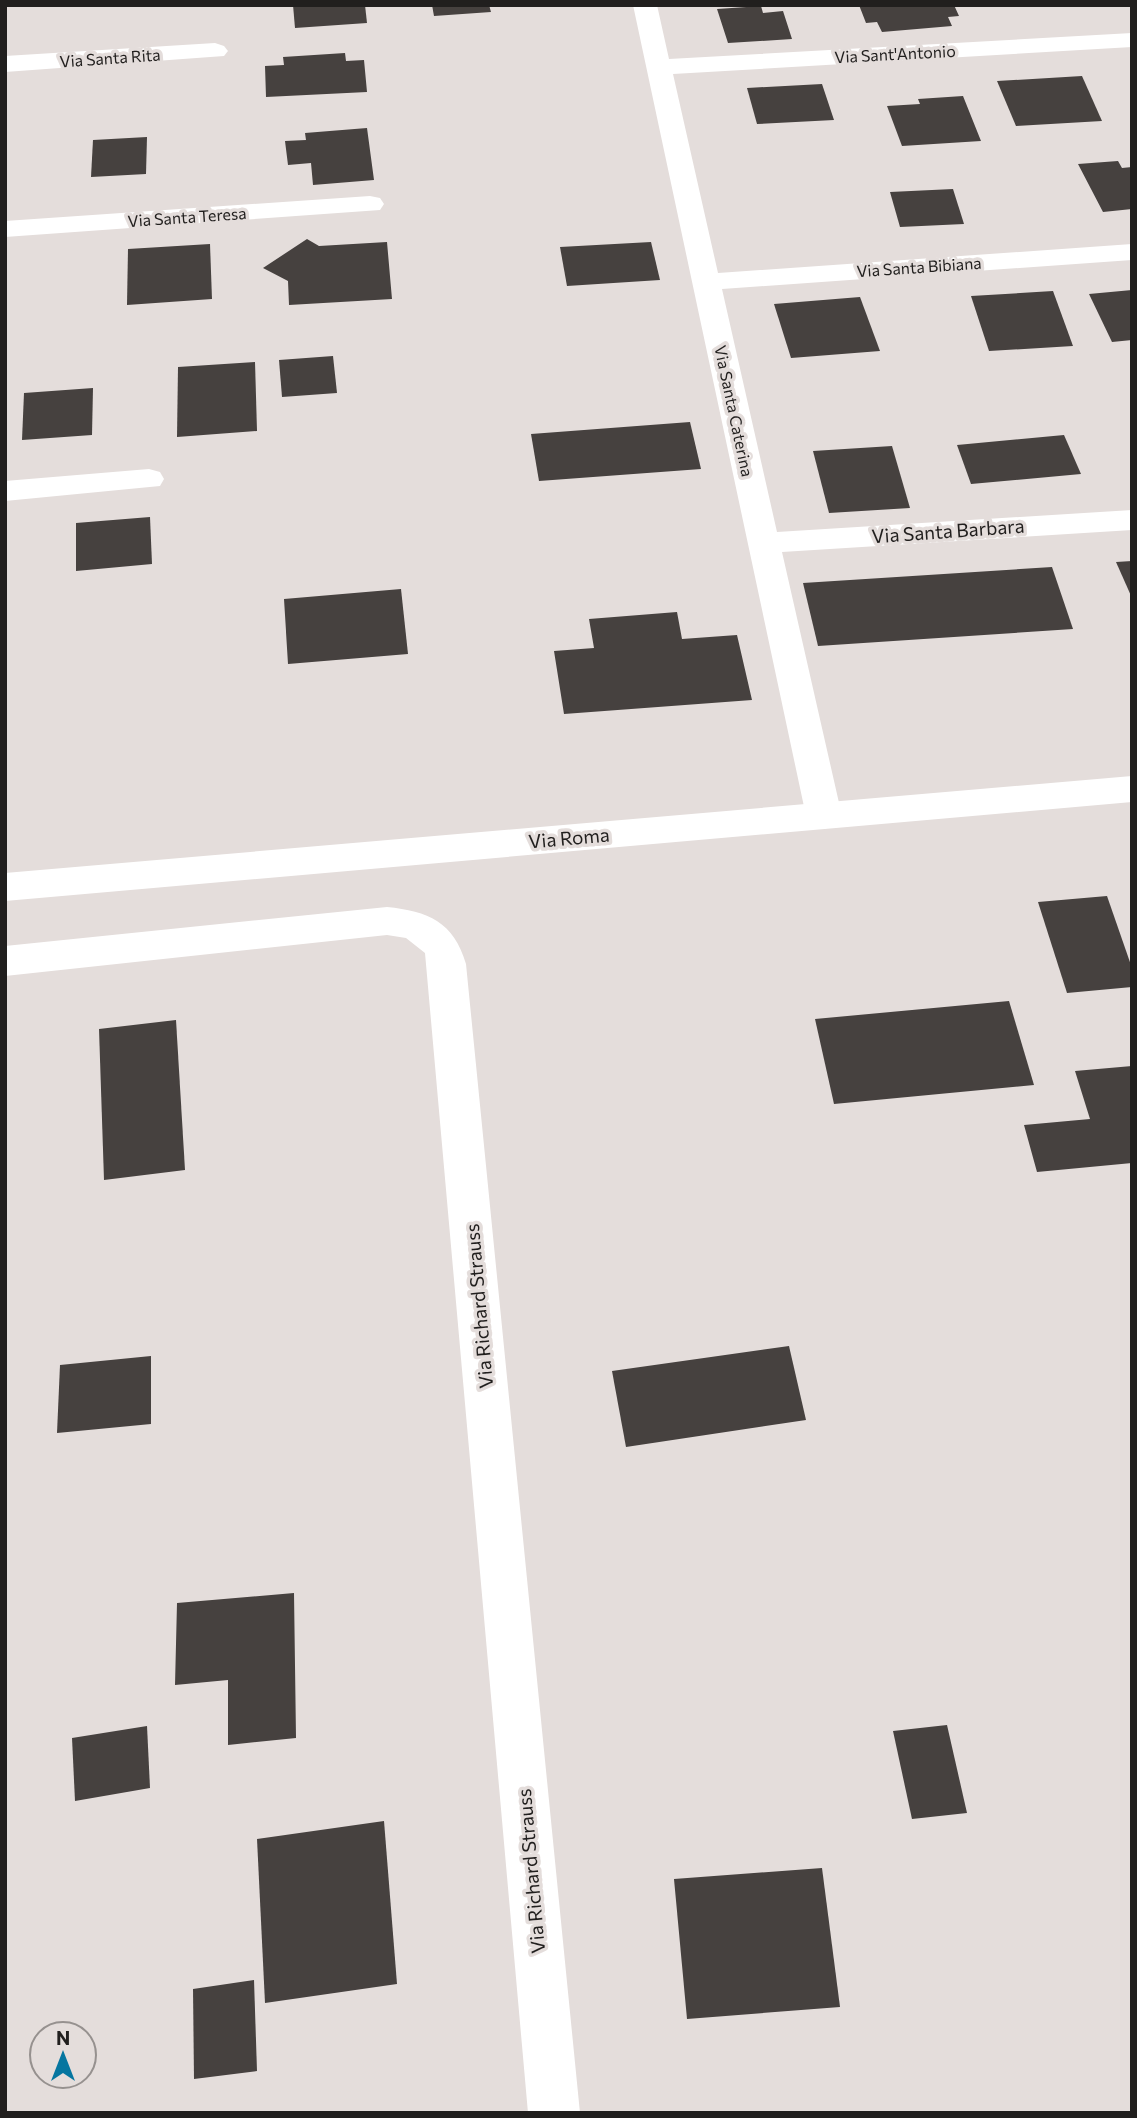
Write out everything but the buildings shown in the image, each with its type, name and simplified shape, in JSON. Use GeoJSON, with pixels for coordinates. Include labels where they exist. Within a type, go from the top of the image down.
{"type":"FeatureCollection","features":[{"type":"Feature","properties":{"kind":"street","name":"Via Santa Caterina"},"geometry":{"type":"LineString","coordinates":[[645,5],[824,816]]}},
{"type":"Feature","properties":{"kind":"street","name":"Via Sant'Antonio"},"geometry":{"type":"LineString","coordinates":[[658,67],[1132,40]]}},
{"type":"Feature","properties":{"kind":"street","name":"Via Santa Rita"},"geometry":{"type":"LineString","coordinates":[[5,64],[215,51]]}},
{"type":"Feature","properties":{"kind":"street","name":"Via Santa Teresa"},"geometry":{"type":"LineString","coordinates":[[5,229],[370,204]]}},
{"type":"Feature","properties":{"kind":"street","name":"Via Santa Bibiana"},"geometry":{"type":"LineString","coordinates":[[706,282],[1132,252]]}},
{"type":"Feature","properties":{"kind":"street"},"geometry":{"type":"LineString","coordinates":[[5,491],[149,479]]}},
{"type":"Feature","properties":{"kind":"street","name":"Via Santa Barbara"},"geometry":{"type":"LineString","coordinates":[[763,543],[1132,520]]}},
{"type":"Feature","properties":{"kind":"street","name":"Via Roma"},"geometry":{"type":"LineString","coordinates":[[5,887],[1132,789]]}},
{"type":"Feature","properties":{"kind":"street","name":"Via Richard Strauss"},"geometry":{"type":"LineString","coordinates":[[5,961],[387,921],[425,929],[442,946],[449,978],[554,2113]]}}]}
